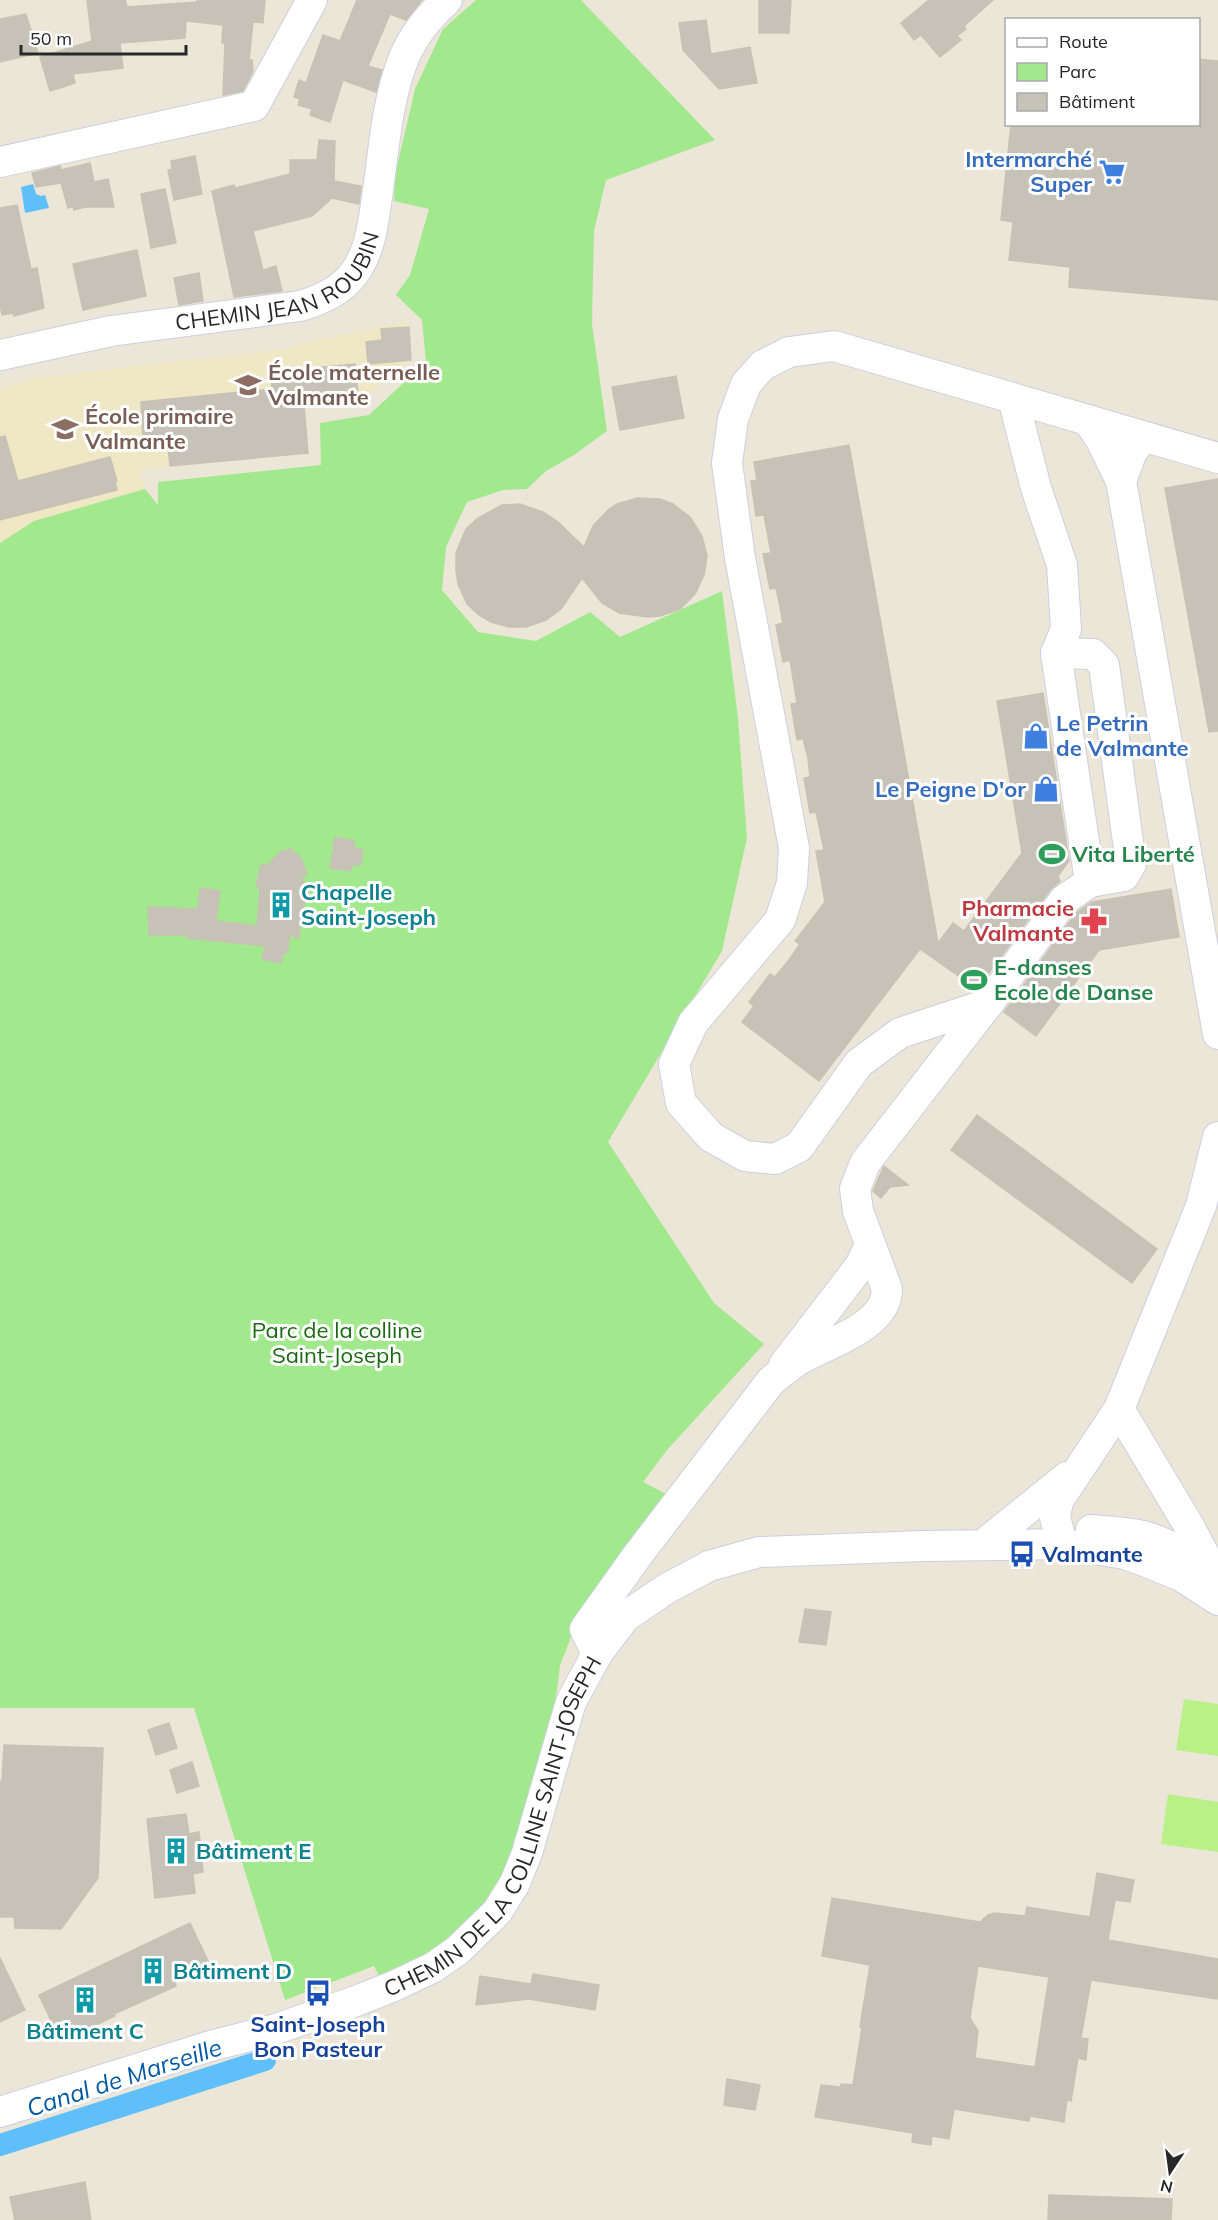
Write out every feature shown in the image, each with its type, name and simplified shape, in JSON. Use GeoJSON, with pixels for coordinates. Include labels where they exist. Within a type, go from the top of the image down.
{"type":"FeatureCollection","features":[{"type":"Feature","properties":{"kind":"street"},"geometry":{"type":"LineString","coordinates":[[0,162],[254,106],[312,0]]}},
{"type":"Feature","properties":{"kind":"street","name":"CHEMIN JEAN ROUBIN"},"geometry":{"type":"LineString","coordinates":[[0,355],[111,331],[290,308],[318,301],[334,292],[356,272],[368,246],[387,127],[402,62],[428,18],[447,0]]}},
{"type":"Feature","properties":{"kind":"street"},"geometry":{"type":"LineString","coordinates":[[988,1004],[900,1033],[859,1063],[799,1147],[775,1159],[745,1156],[711,1137],[681,1103],[674,1064],[693,1023],[780,920],[792,883],[794,849],[740,558],[727,462],[733,418],[746,384],[763,365],[789,352],[834,346],[1218,458]]}},
{"type":"Feature","properties":{"kind":"street"},"geometry":{"type":"LineString","coordinates":[[1013,398],[1036,488],[1062,565],[1066,629],[1056,653],[1090,882]]}},
{"type":"Feature","properties":{"kind":"street"},"geometry":{"type":"LineString","coordinates":[[1088,420],[1101,440],[1122,485],[1218,1034]]}},
{"type":"Feature","properties":{"kind":"street"},"geometry":{"type":"LineString","coordinates":[[1122,485],[1131,454],[1142,437]]}},
{"type":"Feature","properties":{"kind":"street"},"geometry":{"type":"LineString","coordinates":[[775,1377],[797,1360],[838,1342],[879,1313],[887,1298],[887,1289],[858,1211],[855,1190],[865,1163],[988,1004],[1064,900],[1090,882],[1124,876],[1131,864],[1104,665],[1093,654],[1056,653]]}},
{"type":"Feature","properties":{"kind":"street"},"geometry":{"type":"LineString","coordinates":[[1060,1537],[1055,1517],[1058,1501],[1119,1409],[1201,1206],[1218,1137]]}},
{"type":"Feature","properties":{"kind":"street"},"geometry":{"type":"LineString","coordinates":[[597,1654],[585,1629],[636,1556],[860,1266],[870,1245]]}},
{"type":"Feature","properties":{"kind":"street"},"geometry":{"type":"LineString","coordinates":[[1119,1409],[1183,1538],[1216,1582]]}},
{"type":"Feature","properties":{"kind":"street"},"geometry":{"type":"LineString","coordinates":[[977,1542],[1079,1467]]}},
{"type":"Feature","properties":{"kind":"street","name":"CHEMIN DE LA COLLINE SAINT-JOSEPH"},"geometry":{"type":"LineString","coordinates":[[0,2112],[276,2029],[356,2001],[434,1967],[458,1950],[497,1912],[515,1883],[527,1853],[571,1702],[597,1654],[625,1617],[666,1589],[710,1566],[759,1552],[1060,1537],[1089,1530],[1183,1538]]}},
{"type":"Feature","properties":{"kind":"street","name":"CHEMIN DE LA COLLINE SAINT-JOSEPH"},"geometry":{"type":"LineString","coordinates":[[1060,1537],[1125,1554],[1181,1576],[1216,1582]]}},
{"type":"Feature","properties":{"kind":"street","name":"CHEMIN DE LA COLLINE SAINT-JOSEPH"},"geometry":{"type":"LineString","coordinates":[[1139,1559],[1183,1538]]}},
{"type":"Feature","properties":{"kind":"shaded area"},"geometry":{"type":"Polygon","coordinates":[[[409,321],[411,360],[358,402],[304,407],[308,453],[141,469],[145,489],[34,521],[0,543],[0,389],[32,378],[292,348],[293,345],[409,321]]]}},
{"type":"Feature","properties":{"kind":"green space","name":"Parc de la colline Saint-Joseph"},"geometry":{"type":"Polygon","coordinates":[[[476,0],[581,0],[715,140],[606,180],[594,231],[592,324],[607,431],[574,455],[546,471],[527,489],[503,490],[467,502],[446,547],[442,590],[478,632],[536,641],[590,612],[620,637],[722,591],[738,718],[747,838],[722,951],[608,1142],[714,1303],[764,1344],[667,1450],[643,1482],[670,1496],[574,1629],[560,1666],[552,1729],[508,1878],[447,1946],[381,1980],[374,1966],[285,2000],[194,1708],[0,1708],[0,543],[34,521],[145,489],[158,505],[158,482],[321,465],[320,423],[369,415],[426,362],[422,320],[396,295],[410,275],[429,209],[394,201],[395,175],[415,89],[443,29],[476,0]]]}},
{"type":"Feature","properties":{"kind":"green space"},"geometry":{"type":"Polygon","coordinates":[[[1184,1699],[1218,1704],[1218,1756],[1176,1750],[1184,1699]]]}},
{"type":"Feature","properties":{"kind":"green space"},"geometry":{"type":"Polygon","coordinates":[[[1168,1794],[1218,1802],[1218,1852],[1161,1844],[1168,1794]]]}},
{"type":"Feature","properties":{"kind":"water"},"geometry":{"type":"Polygon","coordinates":[[[33,184],[36,194],[45,195],[49,208],[25,213],[21,187],[33,184]]]}},
{"type":"Feature","properties":{"kind":"building"},"geometry":{"type":"Polygon","coordinates":[[[87,0],[125,0],[127,7],[197,2],[197,0],[265,0],[263,23],[253,22],[249,60],[252,60],[253,71],[243,91],[223,95],[225,43],[222,43],[223,25],[186,21],[185,38],[120,43],[123,68],[73,74],[75,83],[50,91],[40,57],[92,41],[87,0]]]}},
{"type":"Feature","properties":{"kind":"building"},"geometry":{"type":"Polygon","coordinates":[[[357,0],[422,0],[406,20],[390,14],[368,66],[382,70],[376,92],[343,80],[330,122],[310,115],[312,109],[298,105],[300,99],[294,97],[299,80],[306,83],[323,35],[340,41],[357,0]]]}},
{"type":"Feature","properties":{"kind":"building"},"geometry":{"type":"Polygon","coordinates":[[[759,0],[791,0],[789,33],[759,33],[759,0]]]}},
{"type":"Feature","properties":{"kind":"building"},"geometry":{"type":"Polygon","coordinates":[[[929,0],[993,0],[964,26],[966,29],[957,36],[961,40],[940,57],[921,35],[914,40],[901,23],[929,0]]]}},
{"type":"Feature","properties":{"kind":"building"},"geometry":{"type":"Polygon","coordinates":[[[26,14],[38,53],[0,62],[0,19],[26,14]]]}},
{"type":"Feature","properties":{"kind":"building"},"geometry":{"type":"Polygon","coordinates":[[[706,20],[711,54],[750,47],[757,83],[719,89],[683,50],[679,23],[706,20]]]}},
{"type":"Feature","properties":{"kind":"building","name":"Intermarché Super"},"geometry":{"type":"Polygon","coordinates":[[[1200,59],[1218,61],[1218,300],[1069,287],[1070,267],[1009,260],[1013,222],[1001,220],[1011,126],[1200,126],[1200,59]]]}},
{"type":"Feature","properties":{"kind":"building"},"geometry":{"type":"Polygon","coordinates":[[[319,140],[335,141],[334,181],[361,186],[359,204],[332,198],[312,216],[253,231],[263,270],[276,266],[282,291],[234,297],[212,191],[234,185],[235,188],[290,174],[290,160],[317,160],[319,140]]]}},
{"type":"Feature","properties":{"kind":"building"},"geometry":{"type":"Polygon","coordinates":[[[195,156],[202,194],[174,200],[168,170],[172,169],[171,161],[195,156]]]}},
{"type":"Feature","properties":{"kind":"building"},"geometry":{"type":"Polygon","coordinates":[[[90,163],[94,182],[108,179],[114,207],[85,207],[74,210],[73,207],[68,208],[61,183],[36,187],[32,173],[60,166],[61,170],[90,163]]]}},
{"type":"Feature","properties":{"kind":"building"},"geometry":{"type":"Polygon","coordinates":[[[165,189],[176,243],[151,248],[141,194],[165,189]]]}},
{"type":"Feature","properties":{"kind":"building"},"geometry":{"type":"Polygon","coordinates":[[[17,205],[31,269],[37,268],[44,308],[14,316],[13,313],[2,315],[0,304],[0,208],[17,205]]]}},
{"type":"Feature","properties":{"kind":"building"},"geometry":{"type":"Polygon","coordinates":[[[137,250],[146,296],[83,310],[73,264],[137,250]]]}},
{"type":"Feature","properties":{"kind":"building"},"geometry":{"type":"Polygon","coordinates":[[[199,273],[203,301],[179,305],[174,278],[199,273]]]}},
{"type":"Feature","properties":{"kind":"building"},"geometry":{"type":"Polygon","coordinates":[[[409,327],[411,360],[368,364],[366,342],[382,340],[381,329],[409,327]]]}},
{"type":"Feature","properties":{"kind":"building"},"geometry":{"type":"Polygon","coordinates":[[[355,364],[359,402],[304,406],[308,453],[170,466],[167,437],[143,439],[141,402],[272,389],[271,372],[355,364]]]}},
{"type":"Feature","properties":{"kind":"building"},"geometry":{"type":"Polygon","coordinates":[[[676,376],[684,418],[620,430],[612,387],[676,376]]]}},
{"type":"Feature","properties":{"kind":"building"},"geometry":{"type":"Polygon","coordinates":[[[5,436],[18,481],[110,457],[117,481],[115,481],[117,490],[0,520],[0,437],[5,436]]]}},
{"type":"Feature","properties":{"kind":"building"},"geometry":{"type":"Polygon","coordinates":[[[849,445],[938,943],[953,923],[964,931],[1022,853],[997,701],[1043,693],[1069,861],[1058,876],[1060,881],[1050,890],[977,989],[920,949],[819,1081],[742,1022],[754,1006],[749,1002],[770,974],[775,977],[789,960],[800,944],[795,941],[825,902],[816,851],[824,850],[816,812],[810,813],[804,778],[810,777],[808,758],[803,739],[797,740],[791,704],[797,703],[790,660],[783,662],[776,625],[783,623],[776,588],[770,589],[763,554],[771,553],[764,515],[756,516],[751,481],[757,480],[754,462],[849,445]]]}},
{"type":"Feature","properties":{"kind":"building"},"geometry":{"type":"Polygon","coordinates":[[[1218,479],[1218,731],[1209,732],[1165,488],[1218,479]]]}},
{"type":"Feature","properties":{"kind":"building"},"geometry":{"type":"Polygon","coordinates":[[[637,498],[660,499],[673,504],[690,517],[702,536],[707,556],[704,575],[695,594],[680,609],[660,616],[648,617],[619,613],[602,603],[582,578],[561,609],[546,620],[526,627],[509,627],[491,622],[467,604],[458,584],[456,553],[466,529],[478,518],[502,505],[520,504],[543,512],[558,522],[584,547],[593,526],[608,510],[617,504],[637,498]]]}},
{"type":"Feature","properties":{"kind":"building"},"geometry":{"type":"Polygon","coordinates":[[[335,837],[355,841],[354,848],[363,850],[361,865],[352,865],[351,871],[330,868],[335,837]]]}},
{"type":"Feature","properties":{"kind":"building"},"geometry":{"type":"Polygon","coordinates":[[[291,849],[301,858],[307,876],[301,876],[309,891],[301,914],[299,939],[290,934],[288,951],[283,954],[281,963],[262,959],[265,946],[187,938],[187,935],[149,935],[148,907],[198,909],[200,888],[220,891],[216,921],[257,926],[260,887],[256,887],[261,864],[267,866],[280,852],[291,849]]]}},
{"type":"Feature","properties":{"kind":"building"},"geometry":{"type":"Polygon","coordinates":[[[1171,889],[1179,937],[1099,950],[1036,1036],[1004,1012],[1076,913],[1092,902],[1171,889]]]}},
{"type":"Feature","properties":{"kind":"building"},"geometry":{"type":"Polygon","coordinates":[[[977,1115],[1157,1249],[1132,1283],[951,1150],[977,1115]]]}},
{"type":"Feature","properties":{"kind":"building"},"geometry":{"type":"Polygon","coordinates":[[[884,1166],[908,1185],[890,1187],[881,1198],[873,1191],[884,1166]]]}},
{"type":"Feature","properties":{"kind":"building"},"geometry":{"type":"Polygon","coordinates":[[[805,1609],[831,1612],[826,1645],[799,1642],[805,1609]]]}},
{"type":"Feature","properties":{"kind":"building"},"geometry":{"type":"Polygon","coordinates":[[[169,1723],[177,1748],[156,1755],[148,1730],[169,1723]]]}},
{"type":"Feature","properties":{"kind":"building"},"geometry":{"type":"Polygon","coordinates":[[[4,1745],[103,1748],[98,1878],[61,1929],[15,1928],[14,1917],[0,1917],[0,1781],[2,1781],[4,1745]]]}},
{"type":"Feature","properties":{"kind":"building"},"geometry":{"type":"Polygon","coordinates":[[[192,1762],[199,1786],[177,1793],[170,1770],[192,1762]]]}},
{"type":"Feature","properties":{"kind":"building","name":"Bâtiment E"},"geometry":{"type":"Polygon","coordinates":[[[186,1814],[189,1834],[199,1832],[203,1872],[193,1874],[195,1893],[155,1898],[147,1819],[186,1814]]]}},
{"type":"Feature","properties":{"kind":"building"},"geometry":{"type":"Polygon","coordinates":[[[1097,1873],[1134,1880],[1130,1902],[1115,1900],[1108,1940],[1218,1959],[1217,1999],[1091,1980],[1081,2038],[1088,2039],[1086,2060],[1078,2058],[1071,2101],[1067,2100],[1064,2122],[1030,2116],[1029,2121],[954,2109],[949,2139],[932,2136],[931,2145],[912,2142],[913,2133],[815,2117],[821,2085],[841,2087],[841,2084],[853,2085],[870,1965],[822,1956],[832,1898],[980,1922],[994,1913],[1025,1916],[1027,1907],[1090,1917],[1097,1873]],[[978,1966],[970,2018],[978,2031],[975,2058],[1035,2067],[1049,1977],[978,1966]]]}},
{"type":"Feature","properties":{"kind":"building"},"geometry":{"type":"Polygon","coordinates":[[[190,1923],[209,1963],[174,1980],[176,1986],[114,2014],[115,2016],[79,2033],[74,2023],[56,2031],[39,1995],[190,1923]]]}},
{"type":"Feature","properties":{"kind":"building"},"geometry":{"type":"Polygon","coordinates":[[[0,1958],[25,2010],[0,2022],[0,1958]]]}},
{"type":"Feature","properties":{"kind":"building"},"geometry":{"type":"Polygon","coordinates":[[[533,1974],[599,1985],[595,2010],[529,1999],[476,2005],[480,1976],[531,1984],[533,1974]]]}},
{"type":"Feature","properties":{"kind":"building"},"geometry":{"type":"Polygon","coordinates":[[[727,2079],[760,2085],[755,2110],[724,2105],[727,2079]]]}},
{"type":"Feature","properties":{"kind":"building"},"geometry":{"type":"Polygon","coordinates":[[[85,2182],[91,2220],[15,2220],[10,2197],[85,2182]]]}},
{"type":"Feature","properties":{"kind":"building"},"geometry":{"type":"Polygon","coordinates":[[[1049,2195],[1172,2199],[1171,2220],[1048,2220],[1049,2195]]]}},
{"type":"Feature","properties":{"kind":"waterway","name":"Canal de Marseille"},"geometry":{"type":"LineString","coordinates":[[0,2145],[265,2060]]}},
{"type":"Feature","properties":{"kind":"place","name":"Intermarché Super"},"geometry":{"type":"Point","coordinates":[1112,172]}},
{"type":"Feature","properties":{"kind":"place","name":"École maternelle Valmante"},"geometry":{"type":"Point","coordinates":[248,385]}},
{"type":"Feature","properties":{"kind":"place","name":"École primaire Valmante"},"geometry":{"type":"Point","coordinates":[65,429]}},
{"type":"Feature","properties":{"kind":"place","name":"Le Petrin de Valmante"},"geometry":{"type":"Point","coordinates":[1036,736]}},
{"type":"Feature","properties":{"kind":"place","name":"Le Peigne D'or"},"geometry":{"type":"Point","coordinates":[1046,789]}},
{"type":"Feature","properties":{"kind":"place","name":"Vita Liberté"},"geometry":{"type":"Point","coordinates":[1052,854]}},
{"type":"Feature","properties":{"kind":"place","name":"Chapelle Saint-Joseph"},"geometry":{"type":"Point","coordinates":[281,905]}},
{"type":"Feature","properties":{"kind":"place","name":"Pharmacie Valmante"},"geometry":{"type":"Point","coordinates":[1094,921]}},
{"type":"Feature","properties":{"kind":"place","name":"E-danses Ecole de Danse"},"geometry":{"type":"Point","coordinates":[974,980]}},
{"type":"Feature","properties":{"kind":"place","name":"Valmante"},"geometry":{"type":"Point","coordinates":[1022,1554]}},
{"type":"Feature","properties":{"kind":"place","name":"Bâtiment E"},"geometry":{"type":"Point","coordinates":[176,1851]}},
{"type":"Feature","properties":{"kind":"place","name":"Bâtiment D"},"geometry":{"type":"Point","coordinates":[153,1971]}},
{"type":"Feature","properties":{"kind":"place","name":"Saint-Joseph Bon Pasteur"},"geometry":{"type":"Point","coordinates":[318,1993]}},
{"type":"Feature","properties":{"kind":"place","name":"Bâtiment C"},"geometry":{"type":"Point","coordinates":[85,2000]}}]}
